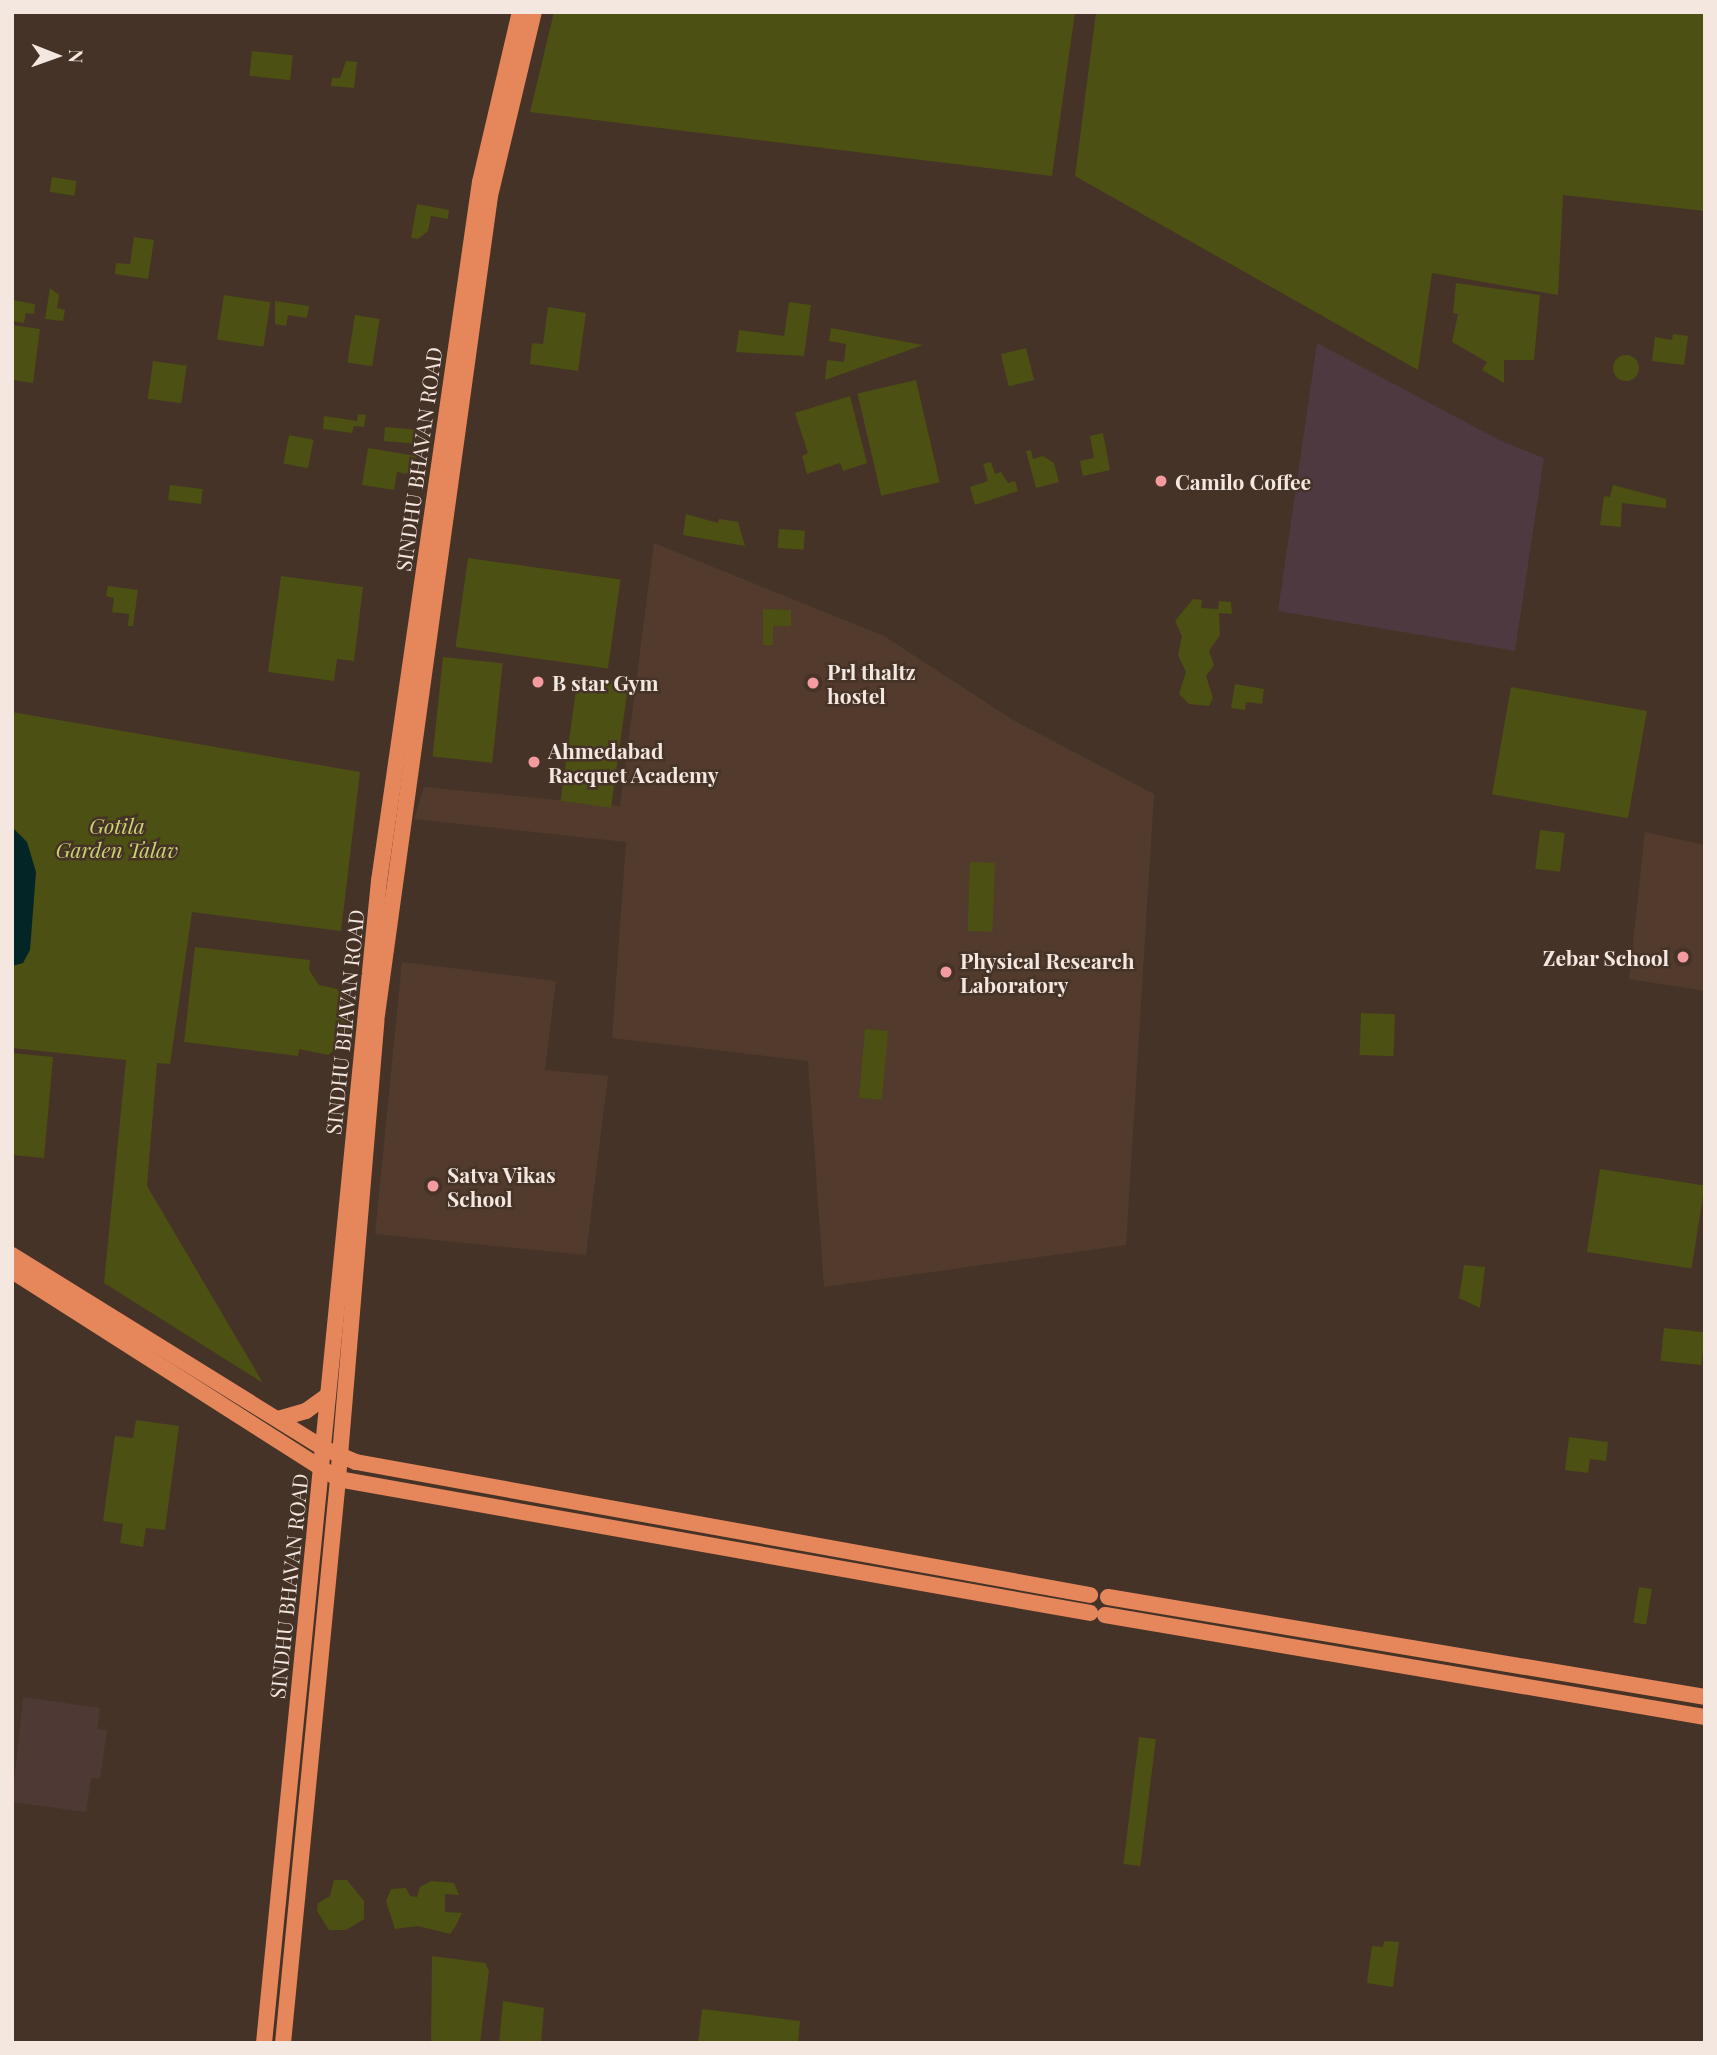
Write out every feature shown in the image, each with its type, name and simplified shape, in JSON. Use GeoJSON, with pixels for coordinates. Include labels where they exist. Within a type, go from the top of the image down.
{"type":"FeatureCollection","features":[{"type":"Feature","properties":{"kind":"main road","name":"SINDHU BHAVAN ROAD"},"geometry":{"type":"LineString","coordinates":[[264,2043],[379,881],[480,182],[520,12]]}},
{"type":"Feature","properties":{"kind":"main road","name":"SINDHU BHAVAN ROAD"},"geometry":{"type":"LineString","coordinates":[[283,2043],[338,1479],[376,1022],[490,195],[534,12]]}},
{"type":"Feature","properties":{"kind":"main road"},"geometry":{"type":"LineString","coordinates":[[12,1255],[340,1457],[1090,1595],[1102,1592],[1108,1597],[1705,1697]]}},
{"type":"Feature","properties":{"kind":"main road"},"geometry":{"type":"LineString","coordinates":[[12,1271],[338,1479],[1097,1614],[1705,1717]]}},
{"type":"Feature","properties":{"kind":"main road"},"geometry":{"type":"LineString","coordinates":[[278,1419],[306,1411],[328,1395]]}},
{"type":"Feature","properties":{"kind":"main road"},"geometry":{"type":"LineString","coordinates":[[1090,1595],[1086,1602],[1097,1614]]}},
{"type":"Feature","properties":{"kind":"main road"},"geometry":{"type":"LineString","coordinates":[[1097,1614],[1110,1609],[1108,1597]]}},
{"type":"Feature","properties":{"kind":"shaded area"},"geometry":{"type":"Polygon","coordinates":[[[1317,343],[1499,440],[1544,458],[1515,651],[1278,611],[1317,343]]]}},
{"type":"Feature","properties":{"kind":"shaded area"},"geometry":{"type":"Polygon","coordinates":[[[654,543],[884,636],[1013,720],[1154,794],[1126,1245],[824,1287],[808,1061],[612,1038],[626,842],[414,819],[424,787],[620,806],[654,543]]]}},
{"type":"Feature","properties":{"kind":"shaded area"},"geometry":{"type":"Polygon","coordinates":[[[1645,832],[1705,845],[1705,991],[1629,979],[1645,832]]]}},
{"type":"Feature","properties":{"kind":"shaded area"},"geometry":{"type":"Polygon","coordinates":[[[402,962],[556,981],[545,1070],[608,1076],[586,1255],[375,1234],[402,962]]]}},
{"type":"Feature","properties":{"kind":"shaded area"},"geometry":{"type":"Polygon","coordinates":[[[23,1697],[100,1708],[97,1729],[107,1730],[100,1779],[91,1778],[86,1812],[12,1802],[23,1697]]]}},
{"type":"Feature","properties":{"kind":"green space"},"geometry":{"type":"Polygon","coordinates":[[[554,12],[1075,12],[1052,176],[530,112],[554,12]]]}},
{"type":"Feature","properties":{"kind":"green space"},"geometry":{"type":"Polygon","coordinates":[[[1096,12],[1705,12],[1705,211],[1563,195],[1558,295],[1432,273],[1418,370],[1075,176],[1096,12]]]}},
{"type":"Feature","properties":{"kind":"green space"},"geometry":{"type":"Polygon","coordinates":[[[252,51],[293,55],[290,80],[249,76],[252,51]]]}},
{"type":"Feature","properties":{"kind":"green space"},"geometry":{"type":"Polygon","coordinates":[[[346,61],[357,62],[354,88],[331,86],[332,78],[340,78],[346,61]]]}},
{"type":"Feature","properties":{"kind":"green space"},"geometry":{"type":"Polygon","coordinates":[[[52,177],[77,181],[74,196],[50,192],[52,177]]]}},
{"type":"Feature","properties":{"kind":"green space"},"geometry":{"type":"Polygon","coordinates":[[[417,204],[449,210],[448,219],[431,216],[428,231],[418,239],[411,238],[417,204]]]}},
{"type":"Feature","properties":{"kind":"green space"},"geometry":{"type":"Polygon","coordinates":[[[134,237],[154,240],[148,279],[115,274],[116,263],[130,264],[134,237]]]}},
{"type":"Feature","properties":{"kind":"green space"},"geometry":{"type":"Polygon","coordinates":[[[1456,283],[1540,295],[1534,360],[1504,360],[1504,383],[1482,370],[1487,362],[1452,342],[1458,314],[1453,313],[1456,283]]]}},
{"type":"Feature","properties":{"kind":"green space"},"geometry":{"type":"Polygon","coordinates":[[[50,288],[59,295],[57,308],[65,310],[63,321],[45,319],[50,288]]]}},
{"type":"Feature","properties":{"kind":"green space"},"geometry":{"type":"Polygon","coordinates":[[[224,295],[270,302],[263,347],[217,339],[224,295]]]}},
{"type":"Feature","properties":{"kind":"green space"},"geometry":{"type":"Polygon","coordinates":[[[12,300],[35,304],[34,314],[26,313],[24,323],[12,321],[12,300]]]}},
{"type":"Feature","properties":{"kind":"green space"},"geometry":{"type":"Polygon","coordinates":[[[275,301],[309,306],[307,318],[288,315],[286,326],[275,324],[275,301]]]}},
{"type":"Feature","properties":{"kind":"green space"},"geometry":{"type":"Polygon","coordinates":[[[789,302],[811,305],[804,356],[736,352],[739,330],[784,336],[789,302]]]}},
{"type":"Feature","properties":{"kind":"green space"},"geometry":{"type":"Polygon","coordinates":[[[548,307],[586,313],[578,371],[530,364],[532,343],[543,344],[548,307]]]}},
{"type":"Feature","properties":{"kind":"green space"},"geometry":{"type":"Polygon","coordinates":[[[355,315],[380,319],[372,366],[347,362],[355,315]]]}},
{"type":"Feature","properties":{"kind":"green space"},"geometry":{"type":"Polygon","coordinates":[[[12,325],[40,329],[33,383],[12,380],[12,325]]]}},
{"type":"Feature","properties":{"kind":"green space"},"geometry":{"type":"Polygon","coordinates":[[[831,328],[923,345],[825,380],[827,360],[844,362],[846,344],[829,341],[831,328]]]}},
{"type":"Feature","properties":{"kind":"green space"},"geometry":{"type":"Polygon","coordinates":[[[1673,334],[1688,336],[1684,365],[1652,361],[1655,337],[1672,340],[1673,334]]]}},
{"type":"Feature","properties":{"kind":"green space"},"geometry":{"type":"Polygon","coordinates":[[[1026,348],[1034,380],[1009,386],[1001,354],[1026,348]]]}},
{"type":"Feature","properties":{"kind":"green space"},"geometry":{"type":"Polygon","coordinates":[[[1626,355],[1635,359],[1639,368],[1635,377],[1626,381],[1617,377],[1613,368],[1617,359],[1626,355]]]}},
{"type":"Feature","properties":{"kind":"green space"},"geometry":{"type":"Polygon","coordinates":[[[153,361],[187,366],[181,403],[148,399],[153,361]]]}},
{"type":"Feature","properties":{"kind":"green space"},"geometry":{"type":"Polygon","coordinates":[[[916,380],[940,482],[881,496],[858,393],[916,380]]]}},
{"type":"Feature","properties":{"kind":"green space"},"geometry":{"type":"Polygon","coordinates":[[[850,396],[867,463],[843,471],[840,463],[807,474],[802,456],[808,453],[795,413],[850,396]]]}},
{"type":"Feature","properties":{"kind":"green space"},"geometry":{"type":"Polygon","coordinates":[[[358,414],[366,415],[364,427],[354,426],[352,433],[323,429],[324,416],[357,421],[358,414]]]}},
{"type":"Feature","properties":{"kind":"green space"},"geometry":{"type":"Polygon","coordinates":[[[385,427],[420,430],[419,444],[384,441],[385,427]]]}},
{"type":"Feature","properties":{"kind":"green space"},"geometry":{"type":"Polygon","coordinates":[[[1103,433],[1110,470],[1083,476],[1080,461],[1094,458],[1090,436],[1103,433]]]}},
{"type":"Feature","properties":{"kind":"green space"},"geometry":{"type":"Polygon","coordinates":[[[289,435],[314,440],[308,468],[283,463],[289,435]]]}},
{"type":"Feature","properties":{"kind":"green space"},"geometry":{"type":"Polygon","coordinates":[[[368,448],[416,456],[412,475],[397,472],[394,490],[362,485],[368,448]]]}},
{"type":"Feature","properties":{"kind":"green space"},"geometry":{"type":"Polygon","coordinates":[[[1031,450],[1033,459],[1043,456],[1054,463],[1059,482],[1036,488],[1026,451],[1031,450]]]}},
{"type":"Feature","properties":{"kind":"green space"},"geometry":{"type":"Polygon","coordinates":[[[991,462],[995,474],[1001,472],[1008,483],[1015,481],[1018,491],[975,505],[970,487],[988,481],[983,464],[991,462]]]}},
{"type":"Feature","properties":{"kind":"green space"},"geometry":{"type":"Polygon","coordinates":[[[170,485],[203,489],[201,504],[168,500],[170,485]]]}},
{"type":"Feature","properties":{"kind":"green space"},"geometry":{"type":"Polygon","coordinates":[[[1613,485],[1666,499],[1666,508],[1622,503],[1621,527],[1600,525],[1604,496],[1610,497],[1613,485]]]}},
{"type":"Feature","properties":{"kind":"green space"},"geometry":{"type":"Polygon","coordinates":[[[686,514],[718,523],[719,519],[738,522],[745,546],[683,535],[686,514]]]}},
{"type":"Feature","properties":{"kind":"green space"},"geometry":{"type":"Polygon","coordinates":[[[779,529],[805,531],[804,550],[778,548],[779,529]]]}},
{"type":"Feature","properties":{"kind":"green space"},"geometry":{"type":"Polygon","coordinates":[[[468,558],[621,579],[608,669],[455,647],[468,558]]]}},
{"type":"Feature","properties":{"kind":"green space"},"geometry":{"type":"Polygon","coordinates":[[[281,576],[363,587],[354,661],[337,659],[334,681],[268,672],[281,576]]]}},
{"type":"Feature","properties":{"kind":"green space"},"geometry":{"type":"Polygon","coordinates":[[[108,586],[138,590],[133,626],[128,626],[129,614],[112,612],[114,598],[106,596],[108,586]]]}},
{"type":"Feature","properties":{"kind":"green space"},"geometry":{"type":"Polygon","coordinates":[[[1193,599],[1202,600],[1201,608],[1218,609],[1219,601],[1231,602],[1232,614],[1219,613],[1220,635],[1209,651],[1214,665],[1206,676],[1213,698],[1209,706],[1189,704],[1179,694],[1186,672],[1178,655],[1182,636],[1175,621],[1193,599]]]}},
{"type":"Feature","properties":{"kind":"green space"},"geometry":{"type":"Polygon","coordinates":[[[763,609],[791,610],[791,626],[773,626],[773,645],[763,645],[763,609]]]}},
{"type":"Feature","properties":{"kind":"green space"},"geometry":{"type":"Polygon","coordinates":[[[443,657],[503,663],[492,763],[433,756],[443,657]]]}},
{"type":"Feature","properties":{"kind":"green space"},"geometry":{"type":"Polygon","coordinates":[[[578,676],[629,683],[611,808],[560,801],[578,676]]]}},
{"type":"Feature","properties":{"kind":"green space"},"geometry":{"type":"Polygon","coordinates":[[[1235,684],[1264,689],[1262,704],[1246,702],[1245,710],[1231,708],[1235,684]]]}},
{"type":"Feature","properties":{"kind":"green space"},"geometry":{"type":"Polygon","coordinates":[[[1511,687],[1647,711],[1628,818],[1492,794],[1511,687]]]}},
{"type":"Feature","properties":{"kind":"green space","name":"Gotila Garden Talav"},"geometry":{"type":"Polygon","coordinates":[[[12,712],[360,772],[341,931],[192,912],[170,1064],[157,1063],[147,1186],[263,1383],[104,1283],[126,1060],[12,1048],[12,712]]]}},
{"type":"Feature","properties":{"kind":"green space"},"geometry":{"type":"Polygon","coordinates":[[[1540,830],[1565,833],[1560,872],[1535,869],[1540,830]]]}},
{"type":"Feature","properties":{"kind":"green space"},"geometry":{"type":"Polygon","coordinates":[[[970,862],[995,863],[993,932],[968,931],[970,862]]]}},
{"type":"Feature","properties":{"kind":"green space"},"geometry":{"type":"Polygon","coordinates":[[[195,947],[310,960],[309,970],[319,985],[337,989],[348,999],[354,1025],[350,1038],[328,1055],[299,1049],[298,1056],[184,1042],[195,947]]]}},
{"type":"Feature","properties":{"kind":"green space"},"geometry":{"type":"Polygon","coordinates":[[[1361,1013],[1395,1014],[1394,1056],[1360,1055],[1361,1013]]]}},
{"type":"Feature","properties":{"kind":"green space"},"geometry":{"type":"Polygon","coordinates":[[[865,1029],[888,1031],[882,1100],[859,1098],[865,1029]]]}},
{"type":"Feature","properties":{"kind":"green space"},"geometry":{"type":"Polygon","coordinates":[[[12,1053],[53,1057],[44,1158],[12,1155],[12,1053]]]}},
{"type":"Feature","properties":{"kind":"green space"},"geometry":{"type":"Polygon","coordinates":[[[1600,1169],[1705,1186],[1692,1269],[1587,1252],[1600,1169]]]}},
{"type":"Feature","properties":{"kind":"green space"},"geometry":{"type":"Polygon","coordinates":[[[1464,1265],[1485,1267],[1480,1308],[1459,1298],[1464,1265]]]}},
{"type":"Feature","properties":{"kind":"green space"},"geometry":{"type":"Polygon","coordinates":[[[1664,1328],[1705,1332],[1701,1365],[1661,1361],[1664,1328]]]}},
{"type":"Feature","properties":{"kind":"green space"},"geometry":{"type":"Polygon","coordinates":[[[136,1420],[179,1426],[165,1530],[146,1528],[143,1547],[120,1543],[123,1524],[103,1521],[115,1436],[133,1438],[136,1420]]]}},
{"type":"Feature","properties":{"kind":"green space"},"geometry":{"type":"Polygon","coordinates":[[[1569,1437],[1608,1442],[1606,1461],[1590,1459],[1588,1473],[1565,1470],[1569,1437]]]}},
{"type":"Feature","properties":{"kind":"green space"},"geometry":{"type":"Polygon","coordinates":[[[1639,1587],[1652,1589],[1646,1625],[1633,1623],[1639,1587]]]}},
{"type":"Feature","properties":{"kind":"green space"},"geometry":{"type":"Polygon","coordinates":[[[1139,1737],[1156,1739],[1140,1866],[1123,1864],[1139,1737]]]}},
{"type":"Feature","properties":{"kind":"green space"},"geometry":{"type":"Polygon","coordinates":[[[334,1880],[347,1880],[364,1901],[364,1919],[346,1930],[329,1930],[317,1911],[318,1903],[330,1896],[334,1880]]]}},
{"type":"Feature","properties":{"kind":"green space"},"geometry":{"type":"Polygon","coordinates":[[[431,1881],[454,1883],[459,1895],[445,1894],[445,1912],[462,1913],[450,1934],[418,1926],[395,1929],[386,1901],[391,1889],[406,1888],[410,1896],[417,1897],[420,1887],[431,1881]]]}},
{"type":"Feature","properties":{"kind":"green space"},"geometry":{"type":"Polygon","coordinates":[[[1384,1941],[1399,1942],[1393,1987],[1367,1983],[1372,1946],[1383,1947],[1384,1941]]]}},
{"type":"Feature","properties":{"kind":"green space"},"geometry":{"type":"Polygon","coordinates":[[[432,1956],[485,1963],[489,1971],[480,2043],[431,2043],[432,1956]]]}},
{"type":"Feature","properties":{"kind":"green space"},"geometry":{"type":"Polygon","coordinates":[[[503,2001],[544,2008],[541,2043],[499,2043],[503,2001]]]}},
{"type":"Feature","properties":{"kind":"green space"},"geometry":{"type":"Polygon","coordinates":[[[702,2009],[800,2021],[798,2043],[698,2043],[702,2009]]]}},
{"type":"Feature","properties":{"kind":"water"},"geometry":{"type":"Polygon","coordinates":[[[12,827],[27,842],[36,872],[30,950],[23,963],[12,966],[12,827]]]}},
{"type":"Feature","properties":{"kind":"place","name":"Camilo Coffee"},"geometry":{"type":"Point","coordinates":[1161,481]}},
{"type":"Feature","properties":{"kind":"place","name":"B star Gym"},"geometry":{"type":"Point","coordinates":[538,682]}},
{"type":"Feature","properties":{"kind":"place","name":"Prl thaltz hostel"},"geometry":{"type":"Point","coordinates":[813,683]}},
{"type":"Feature","properties":{"kind":"place","name":"Ahmedabad Racquet Academy"},"geometry":{"type":"Point","coordinates":[534,762]}},
{"type":"Feature","properties":{"kind":"place","name":"Zebar School"},"geometry":{"type":"Point","coordinates":[1683,957]}},
{"type":"Feature","properties":{"kind":"place","name":"Physical Research Laboratory"},"geometry":{"type":"Point","coordinates":[946,972]}},
{"type":"Feature","properties":{"kind":"place","name":"Satva Vikas School"},"geometry":{"type":"Point","coordinates":[433,1186]}}]}
